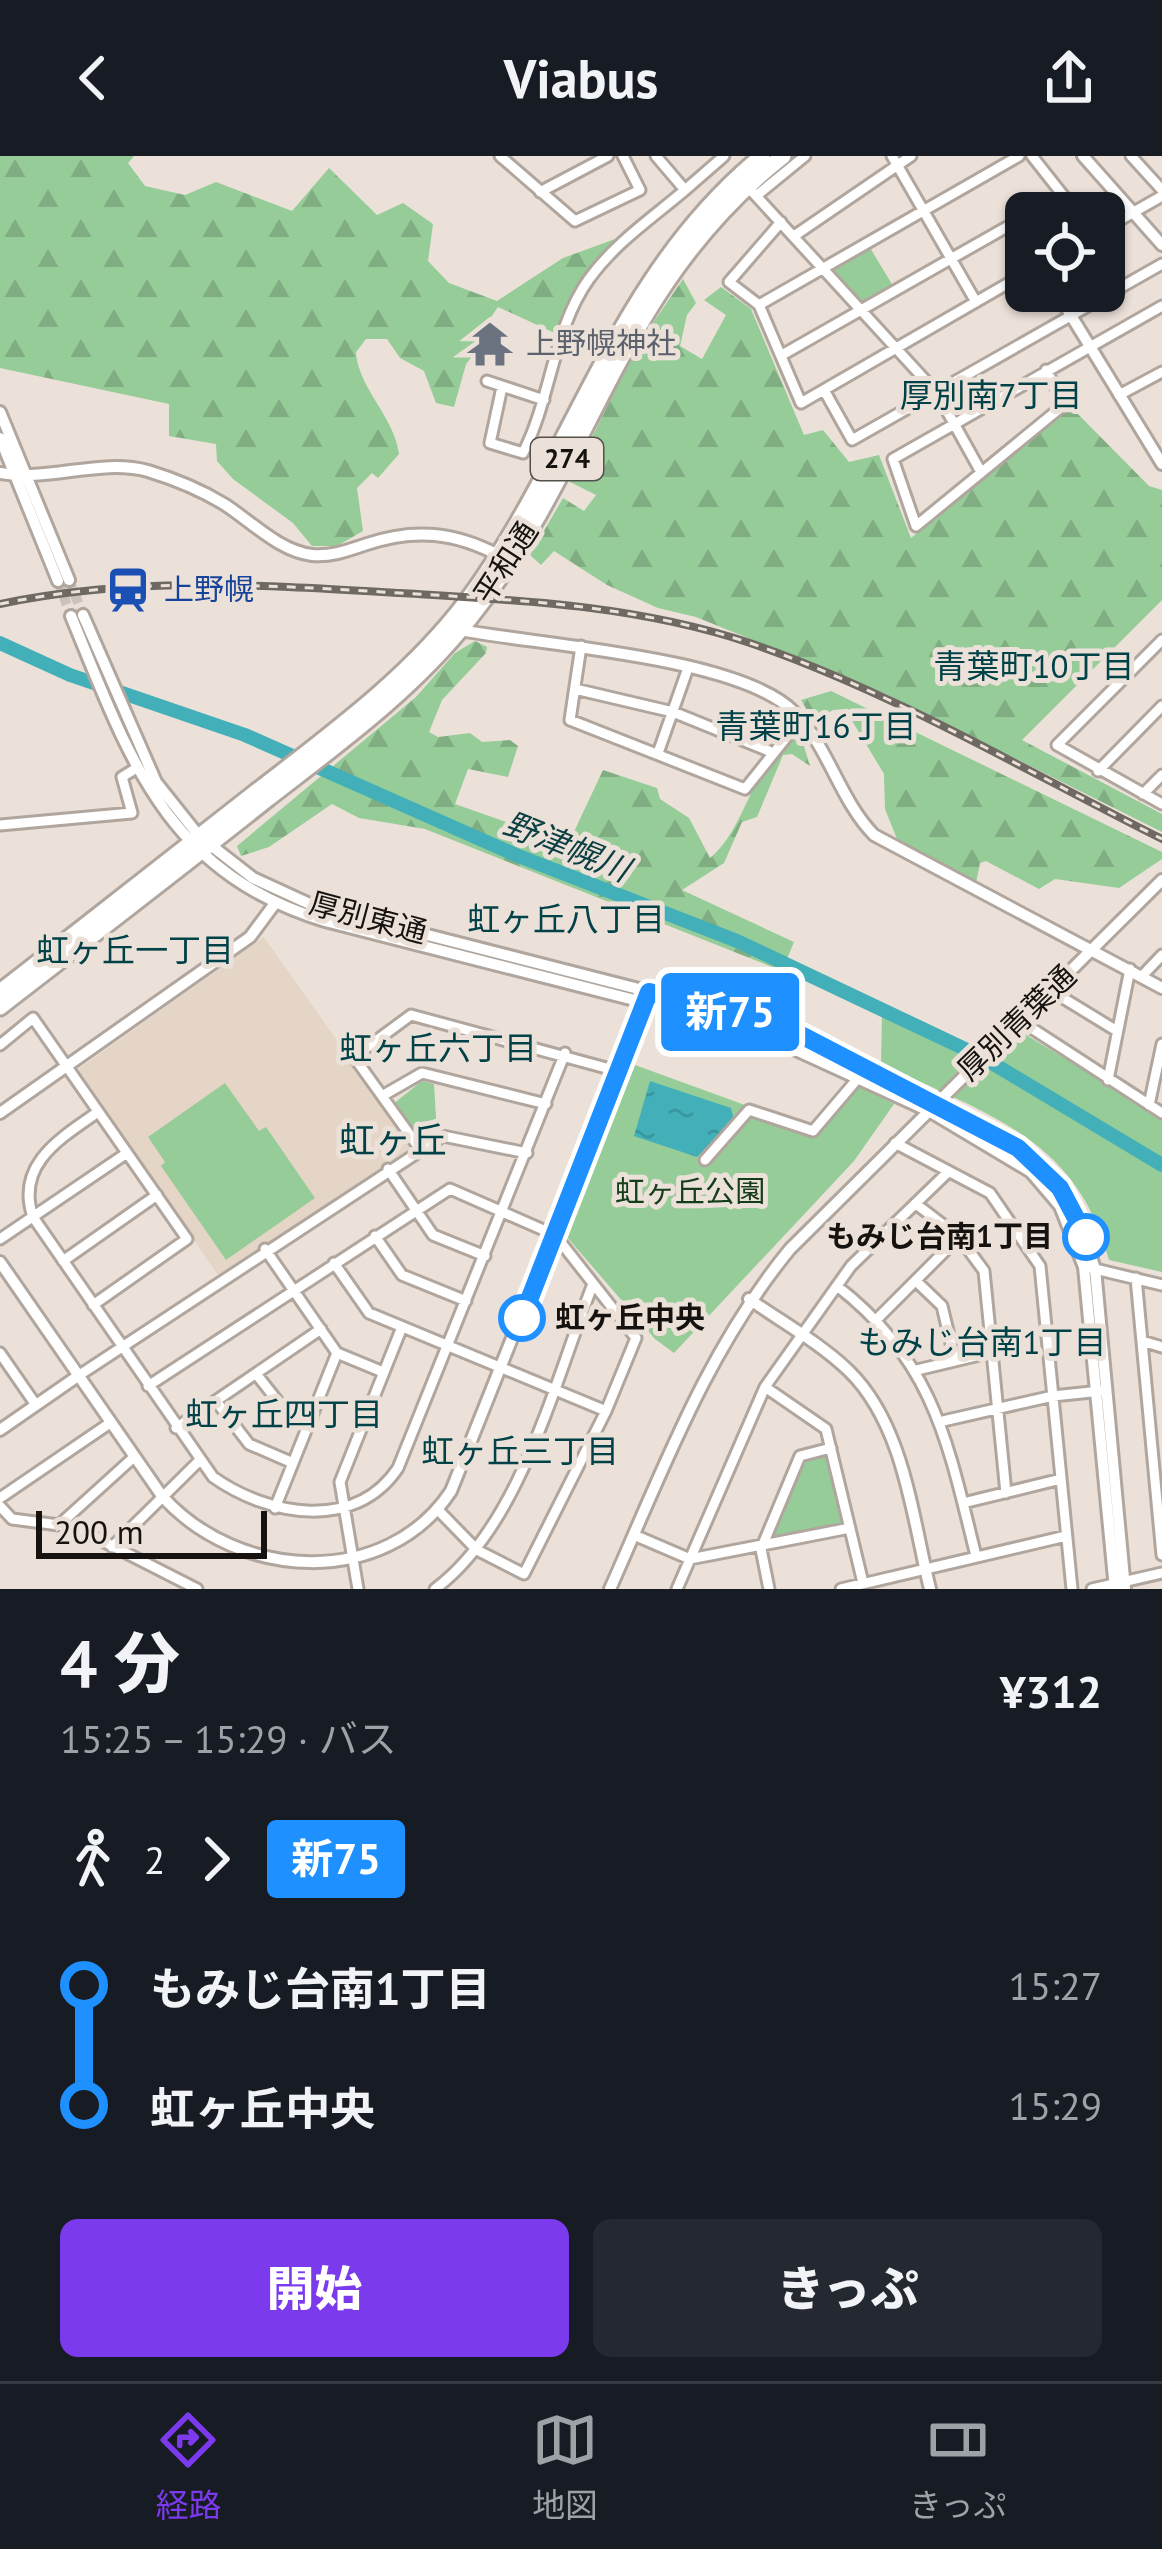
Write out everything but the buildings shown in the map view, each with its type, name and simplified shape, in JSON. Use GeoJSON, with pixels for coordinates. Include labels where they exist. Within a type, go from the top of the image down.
{"type":"FeatureCollection","features":[{"type":"Feature","properties":{"kind":"highway","name":"平和通"},"geometry":{"type":"LineString","coordinates":[[504,558],[639,294],[699,215],[762,156]]}},
{"type":"Feature","properties":{"kind":"highway","name":"平和通"},"geometry":{"type":"LineString","coordinates":[[200,844],[403,691],[504,558],[646,306],[704,229],[752,191],[783,156]]}},
{"type":"Feature","properties":{"kind":"highway","name":"274"},"geometry":{"type":"LineString","coordinates":[[0,992],[200,844]]}},
{"type":"Feature","properties":{"kind":"highway","name":"274"},"geometry":{"type":"LineString","coordinates":[[0,1007],[200,844]]}},
{"type":"Feature","properties":{"kind":"street"},"geometry":{"type":"LineString","coordinates":[[540,192],[608,156]]}},
{"type":"Feature","properties":{"kind":"street"},"geometry":{"type":"LineString","coordinates":[[505,157],[575,221],[640,190],[622,156]]}},
{"type":"Feature","properties":{"kind":"street"},"geometry":{"type":"LineString","coordinates":[[656,156],[685,190]]}},
{"type":"Feature","properties":{"kind":"street"},"geometry":{"type":"LineString","coordinates":[[502,387],[490,443],[523,453],[589,279],[625,238],[724,156]]}},
{"type":"Feature","properties":{"kind":"street"},"geometry":{"type":"LineString","coordinates":[[794,236],[894,160],[911,156]]}},
{"type":"Feature","properties":{"kind":"street"},"geometry":{"type":"LineString","coordinates":[[760,305],[1019,156]]}},
{"type":"Feature","properties":{"kind":"street"},"geometry":{"type":"LineString","coordinates":[[1032,156],[1058,192]]}},
{"type":"Feature","properties":{"kind":"street"},"geometry":{"type":"LineString","coordinates":[[1083,156],[1162,245]]}},
{"type":"Feature","properties":{"kind":"street"},"geometry":{"type":"LineString","coordinates":[[1125,217],[1162,193],[1131,156]]}},
{"type":"Feature","properties":{"kind":"street"},"geometry":{"type":"LineString","coordinates":[[802,157],[752,191],[937,393],[981,472]]}},
{"type":"Feature","properties":{"kind":"street"},"geometry":{"type":"LineString","coordinates":[[894,160],[976,302]]}},
{"type":"Feature","properties":{"kind":"street"},"geometry":{"type":"LineString","coordinates":[[781,222],[729,282],[760,305],[801,404],[1005,285]]}},
{"type":"Feature","properties":{"kind":"street"},"geometry":{"type":"LineString","coordinates":[[782,355],[1005,228]]}},
{"type":"Feature","properties":{"kind":"street"},"geometry":{"type":"LineString","coordinates":[[824,390],[852,440],[1162,264]]}},
{"type":"Feature","properties":{"kind":"street"},"geometry":{"type":"LineString","coordinates":[[1046,370],[1065,404],[916,526],[893,459],[1046,370],[1162,306]]}},
{"type":"Feature","properties":{"kind":"street"},"geometry":{"type":"LineString","coordinates":[[1070,314],[1162,464]]}},
{"type":"Feature","properties":{"kind":"street"},"geometry":{"type":"LineString","coordinates":[[1119,395],[1162,372]]}},
{"type":"Feature","properties":{"kind":"street"},"geometry":{"type":"LineString","coordinates":[[487,381],[544,400]]}},
{"type":"Feature","properties":{"kind":"street"},"geometry":{"type":"LineString","coordinates":[[0,412],[63,580]]}},
{"type":"Feature","properties":{"kind":"street"},"geometry":{"type":"LineString","coordinates":[[0,438],[21,476]]}},
{"type":"Feature","properties":{"kind":"street"},"geometry":{"type":"LineString","coordinates":[[0,473],[21,476],[107,467],[150,472],[206,494],[280,543],[307,554],[430,533],[504,558]]}},
{"type":"Feature","properties":{"kind":"street","name":"厚別東通"},"geometry":{"type":"LineString","coordinates":[[200,844],[156,782],[118,715],[92,666],[77,616],[106,670],[118,715],[135,769],[200,844],[277,898],[381,930],[801,1035],[932,1107],[1031,1172],[1060,1206],[1089,1268],[1120,1586]]}},
{"type":"Feature","properties":{"kind":"street"},"geometry":{"type":"LineString","coordinates":[[453,628],[688,668],[763,693],[801,719],[849,805],[874,836],[1162,988]]}},
{"type":"Feature","properties":{"kind":"street"},"geometry":{"type":"LineString","coordinates":[[1162,640],[1057,745],[1162,804]]}},
{"type":"Feature","properties":{"kind":"street"},"geometry":{"type":"LineString","coordinates":[[580,646],[570,720],[745,789],[769,751],[801,719]]}},
{"type":"Feature","properties":{"kind":"street"},"geometry":{"type":"LineString","coordinates":[[658,753],[688,668]]}},
{"type":"Feature","properties":{"kind":"street"},"geometry":{"type":"LineString","coordinates":[[575,689],[674,712],[769,751]]}},
{"type":"Feature","properties":{"kind":"street"},"geometry":{"type":"LineString","coordinates":[[1098,771],[1162,706]]}},
{"type":"Feature","properties":{"kind":"street"},"geometry":{"type":"LineString","coordinates":[[0,825],[132,813],[121,784],[135,769]]}},
{"type":"Feature","properties":{"kind":"street"},"geometry":{"type":"LineString","coordinates":[[1143,794],[1162,775]]}},
{"type":"Feature","properties":{"kind":"street","name":"厚別青葉通"},"geometry":{"type":"LineString","coordinates":[[610,1589],[707,1369],[749,1299],[895,1143],[1162,880]]}},
{"type":"Feature","properties":{"kind":"street"},"geometry":{"type":"LineString","coordinates":[[0,1113],[250,937],[277,898]]}},
{"type":"Feature","properties":{"kind":"street"},"geometry":{"type":"LineString","coordinates":[[1108,1080],[1117,1031],[1136,973],[1162,955]]}},
{"type":"Feature","properties":{"kind":"street"},"geometry":{"type":"LineString","coordinates":[[1050,990],[1117,1031]]}},
{"type":"Feature","properties":{"kind":"street"},"geometry":{"type":"LineString","coordinates":[[0,1262],[162,1496],[193,1528],[237,1552],[309,1565],[351,1560],[404,1542],[439,1511],[648,997]]}},
{"type":"Feature","properties":{"kind":"street","name":"厚別東通"},"geometry":{"type":"LineString","coordinates":[[648,997],[752,1030],[932,1107]]}},
{"type":"Feature","properties":{"kind":"street"},"geometry":{"type":"LineString","coordinates":[[420,1149],[354,1057],[411,1015],[566,1053],[621,1072]]}},
{"type":"Feature","properties":{"kind":"street"},"geometry":{"type":"LineString","coordinates":[[0,1046],[33,1018],[187,1239],[93,1305]]}},
{"type":"Feature","properties":{"kind":"street"},"geometry":{"type":"LineString","coordinates":[[1015,1025],[1162,1113]]}},
{"type":"Feature","properties":{"kind":"street"},"geometry":{"type":"LineString","coordinates":[[1149,1105],[1162,1044]]}},
{"type":"Feature","properties":{"kind":"street"},"geometry":{"type":"LineString","coordinates":[[98,1112],[48,1147],[39,1159],[29,1191],[32,1217],[199,1461],[228,1488],[275,1508],[342,1508],[371,1497],[398,1468],[566,1053]]}},
{"type":"Feature","properties":{"kind":"street"},"geometry":{"type":"LineString","coordinates":[[382,1096],[422,1073],[546,1104]]}},
{"type":"Feature","properties":{"kind":"street"},"geometry":{"type":"LineString","coordinates":[[705,1160],[749,1109],[813,1131],[859,1077]]}},
{"type":"Feature","properties":{"kind":"street"},"geometry":{"type":"LineString","coordinates":[[0,1430],[443,1136],[527,1153]]}},
{"type":"Feature","properties":{"kind":"street"},"geometry":{"type":"LineString","coordinates":[[895,1143],[990,1193],[1040,1267],[1072,1589]]}},
{"type":"Feature","properties":{"kind":"street"},"geometry":{"type":"LineString","coordinates":[[0,1239],[128,1153]]}},
{"type":"Feature","properties":{"kind":"street"},"geometry":{"type":"LineString","coordinates":[[388,1169],[433,1235],[484,1256]]}},
{"type":"Feature","properties":{"kind":"street"},"geometry":{"type":"LineString","coordinates":[[677,1589],[765,1387],[837,1286],[948,1172]]}},
{"type":"Feature","properties":{"kind":"street"},"geometry":{"type":"LineString","coordinates":[[148,1387],[450,1189],[502,1211],[555,1235],[636,1338],[606,1412],[524,1574],[477,1550],[439,1511]]}},
{"type":"Feature","properties":{"kind":"street"},"geometry":{"type":"LineString","coordinates":[[63,1261],[157,1195]]}},
{"type":"Feature","properties":{"kind":"street"},"geometry":{"type":"LineString","coordinates":[[916,1204],[959,1237],[984,1271],[1006,1493]]}},
{"type":"Feature","properties":{"kind":"street"},"geometry":{"type":"LineString","coordinates":[[375,1236],[402,1275],[466,1300]]}},
{"type":"Feature","properties":{"kind":"street"},"geometry":{"type":"LineString","coordinates":[[878,1318],[959,1237]]}},
{"type":"Feature","properties":{"kind":"street"},"geometry":{"type":"LineString","coordinates":[[266,1250],[338,1353],[383,1372]]}},
{"type":"Feature","properties":{"kind":"street"},"geometry":{"type":"LineString","coordinates":[[334,1263],[369,1313],[606,1412]]}},
{"type":"Feature","properties":{"kind":"street"},"geometry":{"type":"LineString","coordinates":[[1089,1268],[1162,1285]]}},
{"type":"Feature","properties":{"kind":"street"},"geometry":{"type":"LineString","coordinates":[[1136,1278],[1162,1555]]}},
{"type":"Feature","properties":{"kind":"street"},"geometry":{"type":"LineString","coordinates":[[916,1281],[942,1306],[956,1360]]}},
{"type":"Feature","properties":{"kind":"street"},"geometry":{"type":"LineString","coordinates":[[435,1589],[477,1550],[509,1500],[593,1284]]}},
{"type":"Feature","properties":{"kind":"street"},"geometry":{"type":"LineString","coordinates":[[837,1286],[878,1318],[917,1370],[943,1421],[976,1556]]}},
{"type":"Feature","properties":{"kind":"street"},"geometry":{"type":"LineString","coordinates":[[749,1299],[846,1368],[870,1394],[891,1432],[930,1589]]}},
{"type":"Feature","properties":{"kind":"street"},"geometry":{"type":"LineString","coordinates":[[358,1589],[340,1482],[402,1327]]}},
{"type":"Feature","properties":{"kind":"street"},"geometry":{"type":"LineString","coordinates":[[176,1428],[321,1329]]}},
{"type":"Feature","properties":{"kind":"street"},"geometry":{"type":"LineString","coordinates":[[1142,1341],[1162,1347]]}},
{"type":"Feature","properties":{"kind":"street"},"geometry":{"type":"LineString","coordinates":[[917,1370],[992,1352]]}},
{"type":"Feature","properties":{"kind":"street"},"geometry":{"type":"LineString","coordinates":[[0,1353],[36,1405]]}},
{"type":"Feature","properties":{"kind":"street"},"geometry":{"type":"LineString","coordinates":[[275,1508],[338,1353]]}},
{"type":"Feature","properties":{"kind":"street"},"geometry":{"type":"LineString","coordinates":[[257,1375],[279,1403],[312,1418]]}},
{"type":"Feature","properties":{"kind":"street"},"geometry":{"type":"LineString","coordinates":[[765,1387],[826,1430],[863,1583]]}},
{"type":"Feature","properties":{"kind":"street"},"geometry":{"type":"LineString","coordinates":[[943,1421],[1053,1396],[1102,1391]]}},
{"type":"Feature","properties":{"kind":"street"},"geometry":{"type":"LineString","coordinates":[[216,1401],[249,1444],[293,1462]]}},
{"type":"Feature","properties":{"kind":"street"},"geometry":{"type":"LineString","coordinates":[[12,1520],[0,1502],[110,1424]]}},
{"type":"Feature","properties":{"kind":"street"},"geometry":{"type":"LineString","coordinates":[[770,1589],[761,1549],[800,1456],[831,1448]]}},
{"type":"Feature","properties":{"kind":"street"},"geometry":{"type":"LineString","coordinates":[[59,1525],[134,1457]]}},
{"type":"Feature","properties":{"kind":"street"},"geometry":{"type":"LineString","coordinates":[[112,1547],[199,1461]]}},
{"type":"Feature","properties":{"kind":"street"},"geometry":{"type":"LineString","coordinates":[[963,1503],[1060,1479]]}},
{"type":"Feature","properties":{"kind":"street"},"geometry":{"type":"LineString","coordinates":[[0,1529],[12,1520],[59,1525],[197,1589]]}},
{"type":"Feature","properties":{"kind":"street"},"geometry":{"type":"LineString","coordinates":[[634,1535],[691,1559],[850,1528]]}},
{"type":"Feature","properties":{"kind":"street"},"geometry":{"type":"LineString","coordinates":[[841,1589],[1066,1536]]}},
{"type":"Feature","properties":{"kind":"street"},"geometry":{"type":"LineString","coordinates":[[1092,1589],[1162,1573]]}},
{"type":"Feature","properties":{"kind":"shaded area"},"geometry":{"type":"Polygon","coordinates":[[[264,937],[412,1147],[218,1275],[77,1070],[264,937]]]}},
{"type":"Feature","properties":{"kind":"green space"},"geometry":{"type":"Polygon","coordinates":[[[0,156],[134,156],[128,163],[145,186],[185,195],[216,182],[292,211],[329,168],[377,215],[403,203],[433,224],[428,261],[449,283],[497,301],[563,258],[615,239],[580,286],[559,335],[498,307],[474,342],[475,353],[466,364],[454,407],[436,403],[424,371],[400,358],[387,339],[366,339],[356,352],[358,365],[399,454],[378,478],[372,473],[357,488],[363,531],[337,546],[312,546],[293,523],[233,479],[217,461],[216,444],[169,436],[169,404],[0,368],[0,156]]]}},
{"type":"Feature","properties":{"kind":"green space"},"geometry":{"type":"Polygon","coordinates":[[[869,246],[893,286],[864,303],[831,268],[869,246]]]}},
{"type":"Feature","properties":{"kind":"green space"},"geometry":{"type":"Polygon","coordinates":[[[683,279],[696,303],[687,315],[680,346],[702,359],[726,315],[704,300],[721,287],[751,309],[804,435],[823,430],[849,462],[879,455],[911,538],[1070,406],[1149,486],[1162,490],[1162,600],[1022,740],[1162,814],[1162,832],[886,694],[696,617],[658,608],[607,585],[554,551],[541,565],[530,555],[563,498],[584,511],[596,495],[570,482],[636,348],[683,279]]]}},
{"type":"Feature","properties":{"kind":"green space"},"geometry":{"type":"Polygon","coordinates":[[[475,641],[487,647],[486,653],[442,700],[429,732],[438,737],[470,733],[482,742],[510,740],[518,746],[508,777],[468,769],[455,804],[509,823],[572,836],[603,770],[657,788],[660,799],[689,818],[710,858],[723,845],[771,757],[800,733],[810,766],[792,754],[783,755],[757,817],[742,822],[724,863],[682,890],[794,942],[782,971],[425,829],[359,818],[332,804],[269,847],[241,856],[237,846],[416,697],[455,653],[475,641]]]}},
{"type":"Feature","properties":{"kind":"green space"},"geometry":{"type":"Polygon","coordinates":[[[831,691],[1162,852],[1162,859],[1119,888],[1055,879],[1039,889],[986,861],[980,863],[976,883],[899,844],[885,809],[884,774],[845,709],[833,710],[814,722],[801,700],[831,691]]]}},
{"type":"Feature","properties":{"kind":"green space"},"geometry":{"type":"Polygon","coordinates":[[[882,1014],[959,1052],[1023,1033],[1162,1118],[1162,1272],[1109,1260],[1094,1218],[1074,1184],[1022,1134],[881,1063],[882,1014]]]}},
{"type":"Feature","properties":{"kind":"green space","name":"虹ヶ丘公園"},"geometry":{"type":"Polygon","coordinates":[[[635,1065],[764,1112],[763,1117],[814,1137],[858,1086],[894,1104],[854,1161],[674,1353],[655,1339],[566,1236],[635,1065]]]}},
{"type":"Feature","properties":{"kind":"green space"},"geometry":{"type":"Polygon","coordinates":[[[422,1081],[434,1084],[437,1134],[421,1144],[393,1104],[422,1081]]]}},
{"type":"Feature","properties":{"kind":"green space"},"geometry":{"type":"Polygon","coordinates":[[[225,1083],[259,1131],[266,1127],[315,1198],[226,1260],[161,1166],[165,1162],[148,1137],[225,1083]]]}},
{"type":"Feature","properties":{"kind":"green space"},"geometry":{"type":"Polygon","coordinates":[[[831,1448],[850,1528],[761,1549],[800,1456],[831,1448]]]}},
{"type":"Feature","properties":{"kind":"water"},"geometry":{"type":"Polygon","coordinates":[[[650,1081],[731,1108],[734,1120],[697,1157],[634,1136],[650,1081]]]}},
{"type":"Feature","properties":{"kind":"waterway","name":"野津幌川"},"geometry":{"type":"LineString","coordinates":[[0,643],[70,675],[245,735],[516,855],[737,941],[982,1057],[1162,1165]]}},
{"type":"Feature","properties":{"kind":"tunnel"},"geometry":{"type":"LineString","coordinates":[[69,580],[83,615]]}},
{"type":"Feature","properties":{"kind":"tunnel"},"geometry":{"type":"LineString","coordinates":[[58,581],[71,616]]}},
{"type":"Feature","properties":{"kind":"railway"},"geometry":{"type":"LineString","coordinates":[[0,604],[100,589],[249,586],[533,602],[664,620],[750,643],[856,685],[1162,839]]}},
{"type":"Feature","properties":{"kind":"bus line","name":"新75"},"geometry":{"type":"LineString","coordinates":[[522,1318],[645,1014],[649,992],[801,1035],[1018,1148],[1060,1188],[1086,1237]]}},
{"type":"Feature","properties":{"kind":"place","name":"上野幌神社"},"geometry":{"type":"Point","coordinates":[490,344]}},
{"type":"Feature","properties":{"kind":"place","name":"上野幌"},"geometry":{"type":"Point","coordinates":[128,590]}},
{"type":"Feature","properties":{"kind":"place","name":"もみじ台南1丁目"},"geometry":{"type":"Point","coordinates":[1086,1237]}},
{"type":"Feature","properties":{"kind":"place","name":"虹ヶ丘中央"},"geometry":{"type":"Point","coordinates":[522,1318]}},
{"type":"Feature","properties":{"kind":"district","name":"厚別南7丁目"},"geometry":{"type":"Point","coordinates":[991,395]}},
{"type":"Feature","properties":{"kind":"district","name":"青葉町10丁目"},"geometry":{"type":"Point","coordinates":[1034,666]}},
{"type":"Feature","properties":{"kind":"district","name":"青葉町16丁目"},"geometry":{"type":"Point","coordinates":[816,726]}},
{"type":"Feature","properties":{"kind":"district","name":"虹ヶ丘八丁目"},"geometry":{"type":"Point","coordinates":[566,919]}},
{"type":"Feature","properties":{"kind":"district","name":"虹ヶ丘一丁目"},"geometry":{"type":"Point","coordinates":[135,950]}},
{"type":"Feature","properties":{"kind":"district","name":"虹ヶ丘六丁目"},"geometry":{"type":"Point","coordinates":[438,1048]}},
{"type":"Feature","properties":{"kind":"district","name":"虹ヶ丘"},"geometry":{"type":"Point","coordinates":[393,1140]}},
{"type":"Feature","properties":{"kind":"district","name":"もみじ台南1丁目"},"geometry":{"type":"Point","coordinates":[982,1342]}},
{"type":"Feature","properties":{"kind":"district","name":"虹ヶ丘四丁目"},"geometry":{"type":"Point","coordinates":[284,1414]}},
{"type":"Feature","properties":{"kind":"district","name":"虹ヶ丘三丁目"},"geometry":{"type":"Point","coordinates":[520,1451]}}]}
